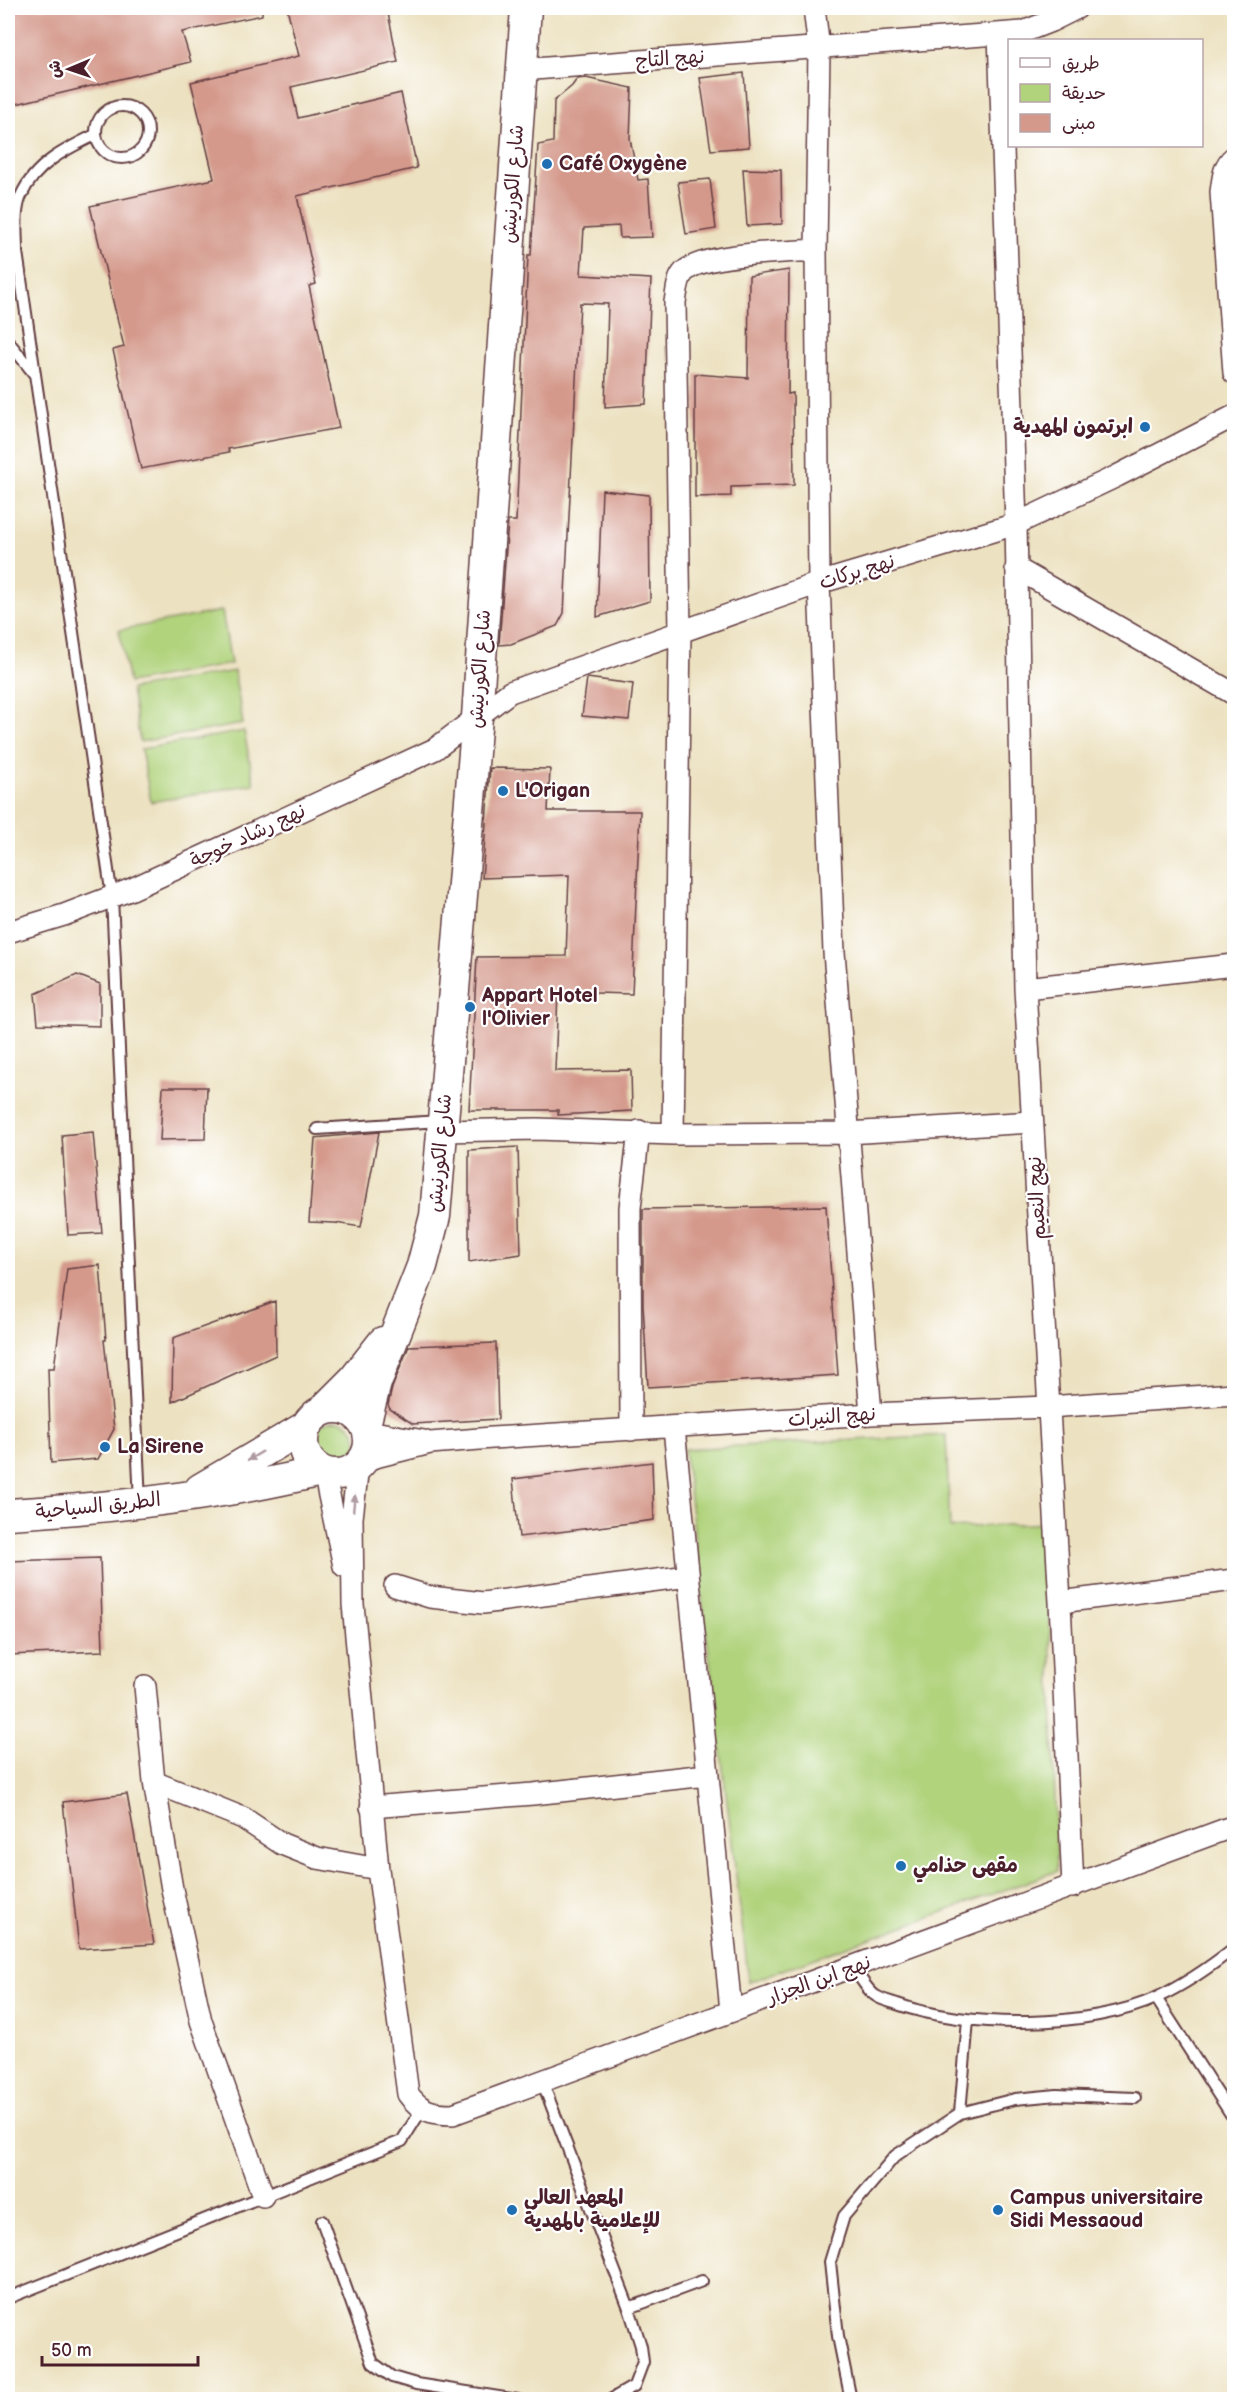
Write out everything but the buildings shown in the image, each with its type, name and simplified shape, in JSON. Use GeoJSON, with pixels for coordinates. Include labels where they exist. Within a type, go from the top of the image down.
{"type":"FeatureCollection","features":[{"type":"Feature","properties":{"kind":"main road","name":"شارع الكورنيش"},"geometry":{"type":"LineString","coordinates":[[366,1428],[376,1383],[422,1266],[435,1216],[477,717],[526,8]]}},
{"type":"Feature","properties":{"kind":"main road","name":"شارع الكورنيش"},"geometry":{"type":"LineString","coordinates":[[315,1418],[354,1378],[398,1324]]}},
{"type":"Feature","properties":{"kind":"main road"},"geometry":{"type":"LineString","coordinates":[[343,1408],[352,1411],[366,1428],[369,1446],[361,1463],[342,1473],[323,1472],[314,1466],[304,1452],[302,1443],[315,1418],[343,1408]]}},
{"type":"Feature","properties":{"kind":"main road","name":"الطريق السياحية"},"geometry":{"type":"LineString","coordinates":[[189,1496],[315,1418]]}},
{"type":"Feature","properties":{"kind":"main road","name":"الطريق السياحية"},"geometry":{"type":"LineString","coordinates":[[8,1514],[189,1496],[263,1485],[323,1472]]}},
{"type":"Feature","properties":{"kind":"street"},"geometry":{"type":"LineString","coordinates":[[814,8],[819,49],[816,250],[819,583],[834,952],[871,1414]]}},
{"type":"Feature","properties":{"kind":"street","name":"نهج التاج"},"geometry":{"type":"LineString","coordinates":[[521,70],[1023,32],[1077,8]]}},
{"type":"Feature","properties":{"kind":"street","name":"نهج النعيم"},"geometry":{"type":"LineString","coordinates":[[999,34],[1016,524],[1025,988],[1060,1602],[1073,1887]]}},
{"type":"Feature","properties":{"kind":"street"},"geometry":{"type":"LineString","coordinates":[[1234,157],[1228,162],[1223,175],[1221,192],[1234,373]]}},
{"type":"Feature","properties":{"kind":"street"},"geometry":{"type":"LineString","coordinates":[[673,1134],[680,632],[675,302],[678,283],[682,273],[701,262],[721,258],[816,250]]}},
{"type":"Feature","properties":{"kind":"street","name":"نهج بركات"},"geometry":{"type":"LineString","coordinates":[[477,717],[510,692],[819,583],[1016,524],[1234,417]]}},
{"type":"Feature","properties":{"kind":"street"},"geometry":{"type":"LineString","coordinates":[[1016,568],[1234,694]]}},
{"type":"Feature","properties":{"kind":"street","name":"نهج رشاد خوجة"},"geometry":{"type":"LineString","coordinates":[[8,932],[112,897],[435,749],[477,717]]}},
{"type":"Feature","properties":{"kind":"street"},"geometry":{"type":"LineString","coordinates":[[1025,988],[1234,965]]}},
{"type":"Feature","properties":{"kind":"street"},"geometry":{"type":"LineString","coordinates":[[443,1126],[639,1131],[673,1134],[847,1133],[1032,1122]]}},
{"type":"Feature","properties":{"kind":"street"},"geometry":{"type":"LineString","coordinates":[[632,1430],[630,1208],[639,1131]]}},
{"type":"Feature","properties":{"kind":"street","name":"نهج النيرات"},"geometry":{"type":"LineString","coordinates":[[430,1443],[871,1414],[1048,1407],[1234,1394]]}},
{"type":"Feature","properties":{"kind":"street"},"geometry":{"type":"LineString","coordinates":[[366,1428],[430,1443]]}},
{"type":"Feature","properties":{"kind":"street"},"geometry":{"type":"LineString","coordinates":[[674,1428],[731,2011]]}},
{"type":"Feature","properties":{"kind":"street"},"geometry":{"type":"LineString","coordinates":[[422,2109],[408,2094],[378,1869],[352,1604],[352,1518],[361,1463],[430,1443]]}},
{"type":"Feature","properties":{"kind":"street"},"geometry":{"type":"LineString","coordinates":[[323,1472],[352,1604]]}},
{"type":"Feature","properties":{"kind":"street"},"geometry":{"type":"LineString","coordinates":[[395,1586],[430,1597],[483,1603],[688,1576]]}},
{"type":"Feature","properties":{"kind":"street"},"geometry":{"type":"LineString","coordinates":[[1060,1602],[1234,1580]]}},
{"type":"Feature","properties":{"kind":"street"},"geometry":{"type":"LineString","coordinates":[[145,1686],[154,1782],[172,1889],[201,2021],[263,2196]]}},
{"type":"Feature","properties":{"kind":"street"},"geometry":{"type":"LineString","coordinates":[[371,1807],[533,1794],[707,1775]]}},
{"type":"Feature","properties":{"kind":"street"},"geometry":{"type":"LineString","coordinates":[[154,1782],[243,1818],[282,1844],[317,1858],[378,1869]]}},
{"type":"Feature","properties":{"kind":"street","name":"نهج ابن الجزار"},"geometry":{"type":"LineString","coordinates":[[422,2109],[434,2114],[453,2114],[1234,1826]]}},
{"type":"Feature","properties":{"kind":"lane"},"geometry":{"type":"LineString","coordinates":[[95,135],[102,151],[117,159],[126,159],[140,151],[145,144],[148,128],[140,113],[132,108],[114,107],[100,117],[95,135],[56,155],[39,169],[21,197],[17,220],[16,252],[112,897],[140,1502]]}},
{"type":"Feature","properties":{"kind":"lane"},"geometry":{"type":"LineString","coordinates":[[8,342],[35,375]]}},
{"type":"Feature","properties":{"kind":"lane"},"geometry":{"type":"LineString","coordinates":[[317,1129],[443,1126]]}},
{"type":"Feature","properties":{"kind":"lane"},"geometry":{"type":"LineString","coordinates":[[853,1968],[875,1996],[911,2009],[968,2020],[1040,2021],[1102,2015],[1156,1998],[1198,1976],[1234,1948]]}},
{"type":"Feature","properties":{"kind":"lane"},"geometry":{"type":"LineString","coordinates":[[1156,1998],[1234,2119]]}},
{"type":"Feature","properties":{"kind":"lane"},"geometry":{"type":"LineString","coordinates":[[960,2113],[968,2020]]}},
{"type":"Feature","properties":{"kind":"lane"},"geometry":{"type":"LineString","coordinates":[[542,2081],[629,2308],[641,2346],[643,2362],[634,2386],[610,2400]]}},
{"type":"Feature","properties":{"kind":"lane"},"geometry":{"type":"LineString","coordinates":[[851,2400],[838,2336],[830,2262],[844,2216],[894,2156],[960,2113],[1015,2099],[1058,2095],[1135,2098]]}},
{"type":"Feature","properties":{"kind":"lane"},"geometry":{"type":"LineString","coordinates":[[8,2298],[402,2141],[422,2109]]}},
{"type":"Feature","properties":{"kind":"lane"},"geometry":{"type":"LineString","coordinates":[[322,2221],[374,2362],[392,2378],[416,2384],[519,2400]]}},
{"type":"Feature","properties":{"kind":"lane"},"geometry":{"type":"LineString","coordinates":[[629,2308],[702,2282]]}},
{"type":"Feature","properties":{"kind":"green space"},"geometry":{"type":"Polygon","coordinates":[[[222,611],[231,664],[129,683],[119,630],[222,611]]]}},
{"type":"Feature","properties":{"kind":"green space"},"geometry":{"type":"Polygon","coordinates":[[[234,671],[243,724],[140,742],[131,689],[234,671]]]}},
{"type":"Feature","properties":{"kind":"green space"},"geometry":{"type":"Polygon","coordinates":[[[244,731],[254,784],[151,802],[141,749],[244,731]]]}},
{"type":"Feature","properties":{"kind":"green space"},"geometry":{"type":"Polygon","coordinates":[[[335,1420],[350,1427],[357,1442],[350,1457],[335,1464],[320,1457],[313,1442],[320,1427],[335,1420]]]}},
{"type":"Feature","properties":{"kind":"green space"},"geometry":{"type":"Polygon","coordinates":[[[946,1435],[950,1528],[1047,1523],[1057,1871],[749,1982],[684,1449],[946,1435]]]}},
{"type":"Feature","properties":{"kind":"place","name":"Café Oxygène"},"geometry":{"type":"Point","coordinates":[547,164]}},
{"type":"Feature","properties":{"kind":"place","name":"ابرتمون المهدية"},"geometry":{"type":"Point","coordinates":[1145,427]}},
{"type":"Feature","properties":{"kind":"place","name":"L'Origan"},"geometry":{"type":"Point","coordinates":[503,791]}},
{"type":"Feature","properties":{"kind":"place","name":"Appart Hotel l'Olivier"},"geometry":{"type":"Point","coordinates":[470,1007]}},
{"type":"Feature","properties":{"kind":"place","name":"La Sirene"},"geometry":{"type":"Point","coordinates":[105,1447]}},
{"type":"Feature","properties":{"kind":"place","name":"مقهى حذامي"},"geometry":{"type":"Point","coordinates":[901,1866]}},
{"type":"Feature","properties":{"kind":"place","name":"المعهد العالي للإعلامية بالمهدية"},"geometry":{"type":"Point","coordinates":[512,2210]}},
{"type":"Feature","properties":{"kind":"place","name":"Campus universitaire Sidi Messaoud"},"geometry":{"type":"Point","coordinates":[998,2210]}}]}
